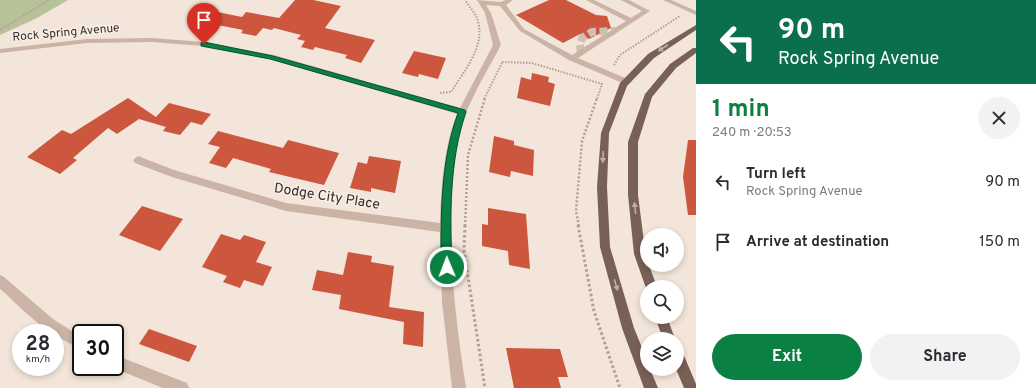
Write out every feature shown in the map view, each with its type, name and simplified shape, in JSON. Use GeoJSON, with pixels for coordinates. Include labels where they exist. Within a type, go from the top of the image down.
{"type":"FeatureCollection","features":[{"type":"Feature","properties":{"kind":"main road"},"geometry":{"type":"LineString","coordinates":[[651,388],[628,328],[605,247],[602,187],[605,133],[624,85],[651,56],[696,27]]}},
{"type":"Feature","properties":{"kind":"main road"},"geometry":{"type":"LineString","coordinates":[[649,280],[640,254],[633,195],[633,142],[648,96],[673,66],[696,50]]}},
{"type":"Feature","properties":{"kind":"main road"},"geometry":{"type":"LineString","coordinates":[[684,372],[691,388]]}},
{"type":"Feature","properties":{"kind":"street"},"geometry":{"type":"LineString","coordinates":[[480,2],[502,4],[510,0]]}},
{"type":"Feature","properties":{"kind":"street"},"geometry":{"type":"LineString","coordinates":[[589,0],[631,21]]}},
{"type":"Feature","properties":{"kind":"street"},"geometry":{"type":"LineString","coordinates":[[572,58],[647,11],[624,0]]}},
{"type":"Feature","properties":{"kind":"street"},"geometry":{"type":"LineString","coordinates":[[666,0],[696,13]]}},
{"type":"Feature","properties":{"kind":"street"},"geometry":{"type":"LineString","coordinates":[[683,0],[696,6]]}},
{"type":"Feature","properties":{"kind":"street"},"geometry":{"type":"LineString","coordinates":[[459,388],[451,332],[446,228],[447,181],[456,131],[462,112],[497,45],[488,13],[480,2]]}},
{"type":"Feature","properties":{"kind":"street"},"geometry":{"type":"LineString","coordinates":[[502,4],[522,30],[572,58],[627,82]]}},
{"type":"Feature","properties":{"kind":"street","name":"Rock Spring Avenue"},"geometry":{"type":"LineString","coordinates":[[0,51],[87,41],[152,40],[204,44],[271,57],[462,112]]}},
{"type":"Feature","properties":{"kind":"street","name":"Dodge City Place"},"geometry":{"type":"LineString","coordinates":[[138,160],[172,173],[286,207],[446,228]]}},
{"type":"Feature","properties":{"kind":"street"},"geometry":{"type":"LineString","coordinates":[[0,282],[64,334],[72,339]]}},
{"type":"Feature","properties":{"kind":"street"},"geometry":{"type":"LineString","coordinates":[[124,366],[182,388]]}},
{"type":"Feature","properties":{"kind":"path"},"geometry":{"type":"LineString","coordinates":[[0,30],[49,0]]}},
{"type":"Feature","properties":{"kind":"path"},"geometry":{"type":"LineString","coordinates":[[620,388],[594,311],[576,211],[582,141],[602,84],[620,55],[680,16],[677,11]]}},
{"type":"Feature","properties":{"kind":"path"},"geometry":{"type":"LineString","coordinates":[[485,388],[464,250],[468,155],[482,103],[502,62],[532,63],[602,84]]}},
{"type":"Feature","properties":{"kind":"green space"},"geometry":{"type":"Polygon","coordinates":[[[0,0],[68,0],[37,18],[0,35],[0,0]]]}},
{"type":"Feature","properties":{"kind":"building"},"geometry":{"type":"Polygon","coordinates":[[[295,0],[313,0],[341,6],[325,28],[375,40],[361,63],[345,58],[347,55],[315,47],[313,50],[301,47],[305,41],[297,39],[301,35],[274,28],[272,30],[263,28],[256,36],[241,33],[243,30],[187,19],[198,8],[242,17],[246,12],[279,18],[295,0]]]}},
{"type":"Feature","properties":{"kind":"building"},"geometry":{"type":"Polygon","coordinates":[[[549,0],[566,0],[596,15],[607,16],[611,28],[589,39],[580,34],[563,43],[516,15],[549,0]]]}},
{"type":"Feature","properties":{"kind":"building"},"geometry":{"type":"Polygon","coordinates":[[[414,51],[446,58],[438,79],[419,74],[418,77],[402,73],[414,51]]]}},
{"type":"Feature","properties":{"kind":"building"},"geometry":{"type":"Polygon","coordinates":[[[532,73],[549,77],[548,82],[555,84],[550,106],[517,98],[521,77],[531,80],[532,73]]]}},
{"type":"Feature","properties":{"kind":"building"},"geometry":{"type":"Polygon","coordinates":[[[128,98],[156,117],[169,103],[211,114],[202,125],[191,122],[180,135],[163,131],[166,127],[139,119],[117,134],[108,128],[73,158],[77,160],[60,174],[27,157],[62,130],[71,134],[128,98]]]}},
{"type":"Feature","properties":{"kind":"building"},"geometry":{"type":"Polygon","coordinates":[[[218,131],[283,148],[288,140],[339,153],[324,185],[269,172],[271,169],[233,158],[226,168],[209,163],[220,147],[208,144],[218,131]]]}},
{"type":"Feature","properties":{"kind":"building"},"geometry":{"type":"Polygon","coordinates":[[[494,136],[514,141],[514,145],[534,150],[533,176],[511,171],[510,177],[489,172],[494,136]]]}},
{"type":"Feature","properties":{"kind":"building"},"geometry":{"type":"Polygon","coordinates":[[[688,140],[696,140],[696,215],[688,215],[683,177],[688,140]]]}},
{"type":"Feature","properties":{"kind":"building"},"geometry":{"type":"Polygon","coordinates":[[[369,156],[401,161],[395,193],[371,188],[371,192],[350,188],[358,162],[367,164],[369,156]]]}},
{"type":"Feature","properties":{"kind":"building"},"geometry":{"type":"Polygon","coordinates":[[[142,206],[183,219],[160,251],[119,235],[142,206]]]}},
{"type":"Feature","properties":{"kind":"building"},"geometry":{"type":"Polygon","coordinates":[[[488,208],[526,214],[530,269],[509,265],[508,251],[482,246],[482,224],[488,225],[488,208]]]}},
{"type":"Feature","properties":{"kind":"building"},"geometry":{"type":"Polygon","coordinates":[[[221,234],[240,240],[244,235],[266,242],[256,262],[272,267],[263,286],[244,280],[240,288],[223,282],[227,276],[202,267],[221,234]]]}},
{"type":"Feature","properties":{"kind":"building"},"geometry":{"type":"Polygon","coordinates":[[[348,252],[372,256],[371,262],[394,266],[389,307],[424,312],[423,347],[403,344],[404,322],[339,309],[341,295],[312,290],[317,270],[343,275],[348,252]]]}},
{"type":"Feature","properties":{"kind":"building"},"geometry":{"type":"Polygon","coordinates":[[[149,329],[197,346],[189,362],[139,344],[149,329]]]}},
{"type":"Feature","properties":{"kind":"building"},"geometry":{"type":"Polygon","coordinates":[[[506,348],[560,349],[568,377],[558,377],[561,388],[514,388],[506,348]]]}},
{"type":"Feature","properties":{"kind":"tunnel"},"geometry":{"type":"LineString","coordinates":[[581,53],[580,45],[582,38],[592,32],[615,31]]}},
{"type":"Feature","properties":{"kind":"route"},"geometry":{"type":"LineString","coordinates":[[204,44],[271,57],[462,112],[456,131],[447,181],[447,267]]}}]}
